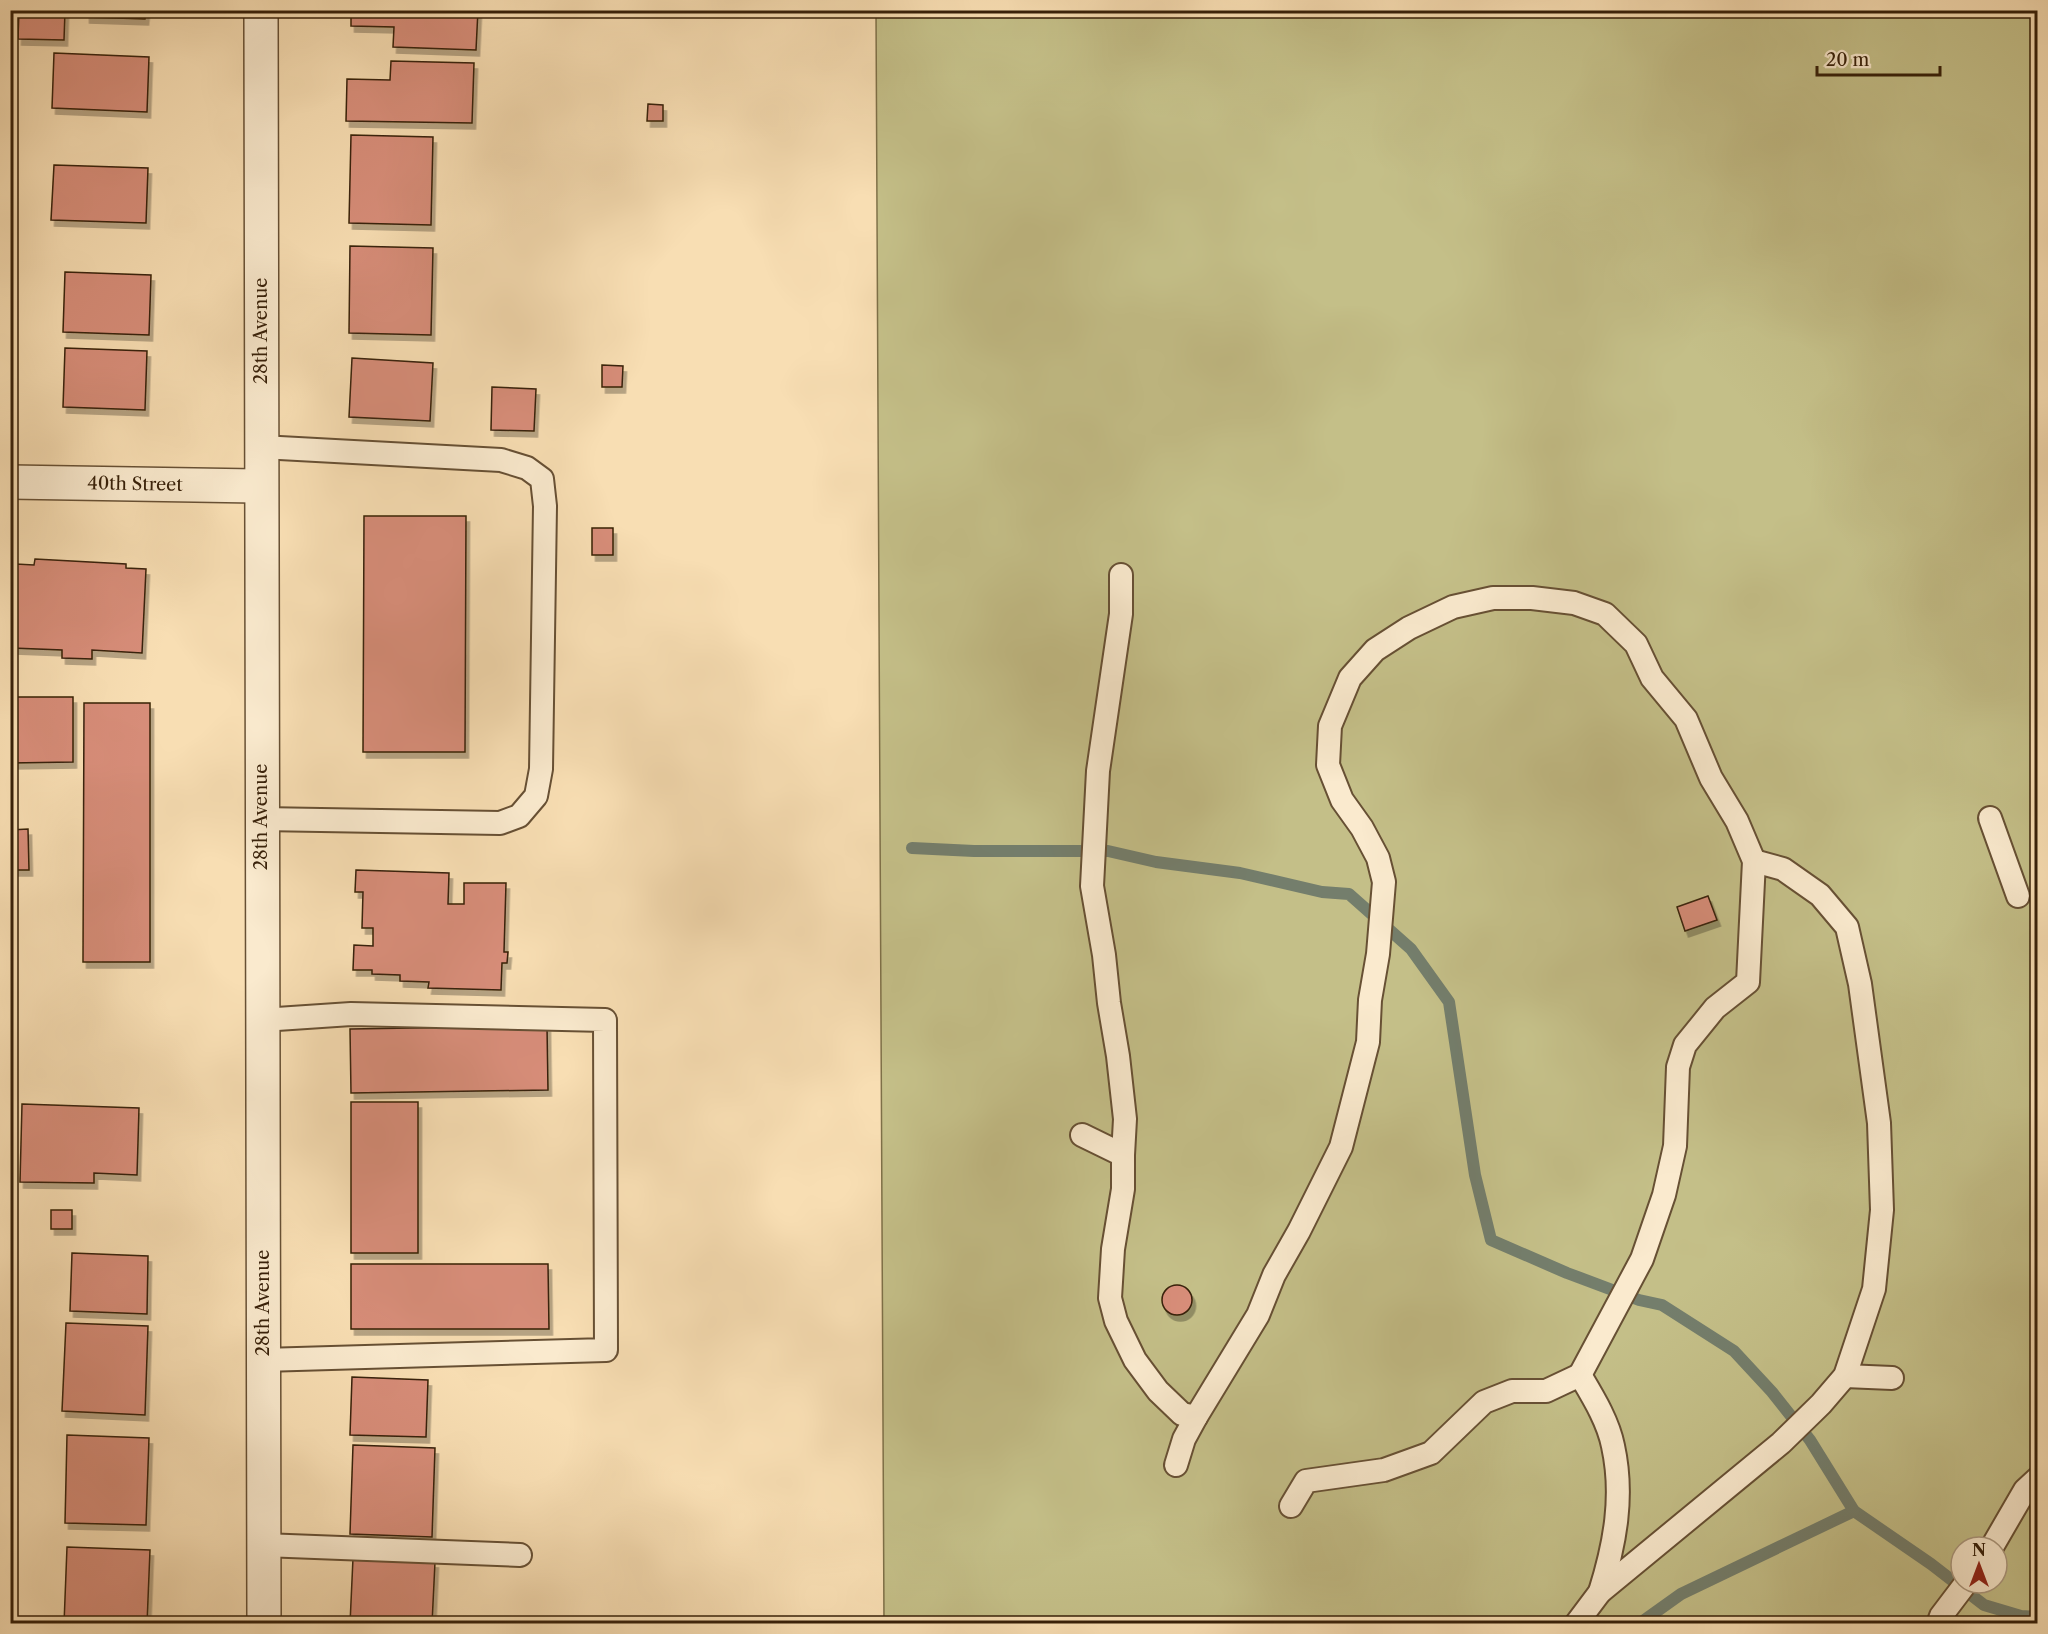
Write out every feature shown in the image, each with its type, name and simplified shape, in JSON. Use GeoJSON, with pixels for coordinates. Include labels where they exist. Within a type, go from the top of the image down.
{"type":"FeatureCollection","features":[{"type":"Feature","properties":{"kind":"street","name":"28th Avenue"},"geometry":{"type":"LineString","coordinates":[[261,10],[260,486],[264,1623]]}},
{"type":"Feature","properties":{"kind":"street","name":"40th Street"},"geometry":{"type":"LineString","coordinates":[[10,482],[260,486]]}},
{"type":"Feature","properties":{"kind":"lane"},"geometry":{"type":"LineString","coordinates":[[261,447],[501,460],[527,468],[542,480],[545,506],[541,769],[536,796],[519,816],[500,823],[261,819]]}},
{"type":"Feature","properties":{"kind":"lane"},"geometry":{"type":"LineString","coordinates":[[1122,575],[1122,614],[1098,771],[1092,886],[1104,955],[1125,1119],[1123,1189],[1113,1249],[1110,1298],[1116,1321],[1135,1360],[1158,1391],[1182,1414],[1196,1417]]}},
{"type":"Feature","properties":{"kind":"lane"},"geometry":{"type":"LineString","coordinates":[[1176,1465],[1184,1438],[1258,1315],[1274,1275],[1341,1147],[1368,1042],[1370,1000],[1378,954],[1384,882],[1378,858],[1362,828],[1342,800],[1328,765],[1330,726],[1350,678],[1375,650],[1409,628],[1453,607],[1493,598],[1532,598],[1574,603],[1605,614],[1636,644],[1652,678],[1686,719],[1711,778],[1737,821],[1754,861],[1748,982],[1715,1008],[1685,1045],[1678,1067],[1675,1146],[1664,1195],[1642,1259],[1580,1375],[1546,1391],[1512,1391],[1484,1402],[1431,1453],[1384,1470],[1306,1481],[1291,1506]]}},
{"type":"Feature","properties":{"kind":"lane"},"geometry":{"type":"LineString","coordinates":[[1990,818],[2018,896]]}},
{"type":"Feature","properties":{"kind":"lane"},"geometry":{"type":"LineString","coordinates":[[1576,1623],[1600,1592],[1781,1443],[1821,1404],[1845,1376],[1875,1289],[1882,1210],[1879,1124],[1860,984],[1847,927],[1820,895],[1783,869],[1754,861]]}},
{"type":"Feature","properties":{"kind":"lane"},"geometry":{"type":"LineString","coordinates":[[262,1020],[351,1014],[605,1020],[606,1256],[606,1350],[263,1360]]}},
{"type":"Feature","properties":{"kind":"lane"},"geometry":{"type":"LineString","coordinates":[[1082,1135],[1123,1155]]}},
{"type":"Feature","properties":{"kind":"lane"},"geometry":{"type":"LineString","coordinates":[[1580,1375],[1596,1402],[1613,1445],[1619,1492],[1614,1540],[1600,1592]]}},
{"type":"Feature","properties":{"kind":"lane"},"geometry":{"type":"LineString","coordinates":[[1845,1376],[1892,1378]]}},
{"type":"Feature","properties":{"kind":"lane"},"geometry":{"type":"LineString","coordinates":[[1999,1535],[2025,1490],[2037,1478]]}},
{"type":"Feature","properties":{"kind":"lane"},"geometry":{"type":"LineString","coordinates":[[263,1545],[520,1555]]}},
{"type":"Feature","properties":{"kind":"lane"},"geometry":{"type":"LineString","coordinates":[[1939,1620],[1957,1595]]}},
{"type":"Feature","properties":{"kind":"shaded area"},"geometry":{"type":"Polygon","coordinates":[[[876,11],[2037,11],[2037,1623],[884,1623],[876,11]]]}},
{"type":"Feature","properties":{"kind":"building"},"geometry":{"type":"Polygon","coordinates":[[[10,10],[14,10],[13,40],[10,40],[10,10]]]}},
{"type":"Feature","properties":{"kind":"building"},"geometry":{"type":"Polygon","coordinates":[[[19,10],[65,11],[64,40],[18,39],[19,10]]]}},
{"type":"Feature","properties":{"kind":"building"},"geometry":{"type":"Polygon","coordinates":[[[86,10],[146,10],[145,19],[86,17],[86,10]]]}},
{"type":"Feature","properties":{"kind":"building"},"geometry":{"type":"Polygon","coordinates":[[[351,10],[478,10],[476,50],[393,47],[394,27],[351,26],[351,10]]]}},
{"type":"Feature","properties":{"kind":"building"},"geometry":{"type":"Polygon","coordinates":[[[54,53],[149,57],[147,112],[52,108],[54,53]]]}},
{"type":"Feature","properties":{"kind":"building"},"geometry":{"type":"Polygon","coordinates":[[[391,61],[474,63],[472,123],[346,121],[347,79],[390,80],[391,61]]]}},
{"type":"Feature","properties":{"kind":"building"},"geometry":{"type":"Polygon","coordinates":[[[648,104],[663,105],[663,121],[647,121],[648,104]]]}},
{"type":"Feature","properties":{"kind":"building"},"geometry":{"type":"Polygon","coordinates":[[[351,135],[433,137],[431,225],[349,223],[351,135]]]}},
{"type":"Feature","properties":{"kind":"building"},"geometry":{"type":"Polygon","coordinates":[[[54,165],[148,168],[146,223],[51,220],[54,165]]]}},
{"type":"Feature","properties":{"kind":"building"},"geometry":{"type":"Polygon","coordinates":[[[350,246],[433,248],[431,335],[349,333],[350,246]]]}},
{"type":"Feature","properties":{"kind":"building"},"geometry":{"type":"Polygon","coordinates":[[[65,272],[151,275],[149,335],[63,332],[65,272]]]}},
{"type":"Feature","properties":{"kind":"building"},"geometry":{"type":"Polygon","coordinates":[[[65,348],[147,351],[145,410],[63,407],[65,348]]]}},
{"type":"Feature","properties":{"kind":"building"},"geometry":{"type":"Polygon","coordinates":[[[352,358],[433,363],[430,421],[349,417],[352,358]]]}},
{"type":"Feature","properties":{"kind":"building"},"geometry":{"type":"Polygon","coordinates":[[[602,365],[623,366],[622,387],[602,387],[602,365]]]}},
{"type":"Feature","properties":{"kind":"building"},"geometry":{"type":"Polygon","coordinates":[[[492,387],[536,389],[534,431],[491,430],[492,387]]]}},
{"type":"Feature","properties":{"kind":"building"},"geometry":{"type":"Polygon","coordinates":[[[364,516],[466,516],[465,752],[363,752],[364,516]]]}},
{"type":"Feature","properties":{"kind":"building"},"geometry":{"type":"Polygon","coordinates":[[[592,528],[613,528],[613,555],[592,555],[592,528]]]}},
{"type":"Feature","properties":{"kind":"building"},"geometry":{"type":"Polygon","coordinates":[[[35,559],[126,564],[126,568],[146,569],[142,653],[92,650],[92,659],[62,658],[62,650],[12,648],[16,564],[34,565],[35,559]]]}},
{"type":"Feature","properties":{"kind":"building"},"geometry":{"type":"Polygon","coordinates":[[[10,697],[73,697],[73,762],[10,763],[10,697]]]}},
{"type":"Feature","properties":{"kind":"building"},"geometry":{"type":"Polygon","coordinates":[[[84,703],[150,703],[150,962],[83,962],[84,703]]]}},
{"type":"Feature","properties":{"kind":"building"},"geometry":{"type":"Polygon","coordinates":[[[28,829],[29,870],[10,870],[10,830],[28,829]]]}},
{"type":"Feature","properties":{"kind":"building"},"geometry":{"type":"Polygon","coordinates":[[[356,870],[449,873],[448,904],[464,904],[464,883],[506,883],[504,952],[508,952],[507,963],[502,963],[501,990],[428,988],[429,982],[400,981],[400,975],[372,974],[372,970],[353,970],[354,945],[373,946],[373,928],[362,928],[363,892],[355,892],[356,870]]]}},
{"type":"Feature","properties":{"kind":"building"},"geometry":{"type":"Polygon","coordinates":[[[1708,896],[1717,920],[1685,931],[1677,907],[1708,896]]]}},
{"type":"Feature","properties":{"kind":"building"},"geometry":{"type":"Polygon","coordinates":[[[547,1026],[548,1090],[351,1093],[350,1029],[547,1026]]]}},
{"type":"Feature","properties":{"kind":"building"},"geometry":{"type":"Polygon","coordinates":[[[351,1102],[418,1102],[418,1253],[351,1253],[351,1102]]]}},
{"type":"Feature","properties":{"kind":"building"},"geometry":{"type":"Polygon","coordinates":[[[22,1104],[139,1108],[137,1175],[94,1173],[94,1183],[20,1182],[22,1104]]]}},
{"type":"Feature","properties":{"kind":"building"},"geometry":{"type":"Polygon","coordinates":[[[51,1210],[72,1210],[72,1229],[51,1229],[51,1210]]]}},
{"type":"Feature","properties":{"kind":"building"},"geometry":{"type":"Polygon","coordinates":[[[72,1253],[148,1256],[147,1314],[70,1311],[72,1253]]]}},
{"type":"Feature","properties":{"kind":"building"},"geometry":{"type":"Polygon","coordinates":[[[351,1264],[548,1264],[549,1329],[351,1329],[351,1264]]]}},
{"type":"Feature","properties":{"kind":"building"},"geometry":{"type":"Polygon","coordinates":[[[1177,1285],[1188,1289],[1192,1300],[1188,1311],[1177,1315],[1166,1311],[1162,1300],[1166,1289],[1177,1285]]]}},
{"type":"Feature","properties":{"kind":"building"},"geometry":{"type":"Polygon","coordinates":[[[66,1323],[148,1326],[145,1415],[62,1411],[66,1323]]]}},
{"type":"Feature","properties":{"kind":"building"},"geometry":{"type":"Polygon","coordinates":[[[352,1377],[428,1380],[426,1437],[350,1435],[352,1377]]]}},
{"type":"Feature","properties":{"kind":"building"},"geometry":{"type":"Polygon","coordinates":[[[67,1435],[149,1438],[146,1525],[65,1523],[67,1435]]]}},
{"type":"Feature","properties":{"kind":"building"},"geometry":{"type":"Polygon","coordinates":[[[353,1445],[435,1448],[432,1537],[350,1534],[353,1445]]]}},
{"type":"Feature","properties":{"kind":"building"},"geometry":{"type":"Polygon","coordinates":[[[67,1547],[150,1550],[147,1624],[64,1624],[67,1547]]]}},
{"type":"Feature","properties":{"kind":"building"},"geometry":{"type":"Polygon","coordinates":[[[353,1558],[435,1562],[432,1624],[350,1624],[353,1558]]]}},
{"type":"Feature","properties":{"kind":"waterway"},"geometry":{"type":"LineString","coordinates":[[912,848],[974,851],[1108,851],[1156,862],[1240,873],[1322,892],[1349,894],[1411,949],[1449,1002],[1475,1175],[1491,1240],[1567,1273],[1639,1300],[1662,1305],[1734,1351],[1772,1392],[1810,1440],[1854,1511],[1931,1564],[1984,1605],[2021,1616],[2038,1617]]}},
{"type":"Feature","properties":{"kind":"waterway"},"geometry":{"type":"LineString","coordinates":[[1639,1624],[1681,1594],[1854,1511]]}}]}
